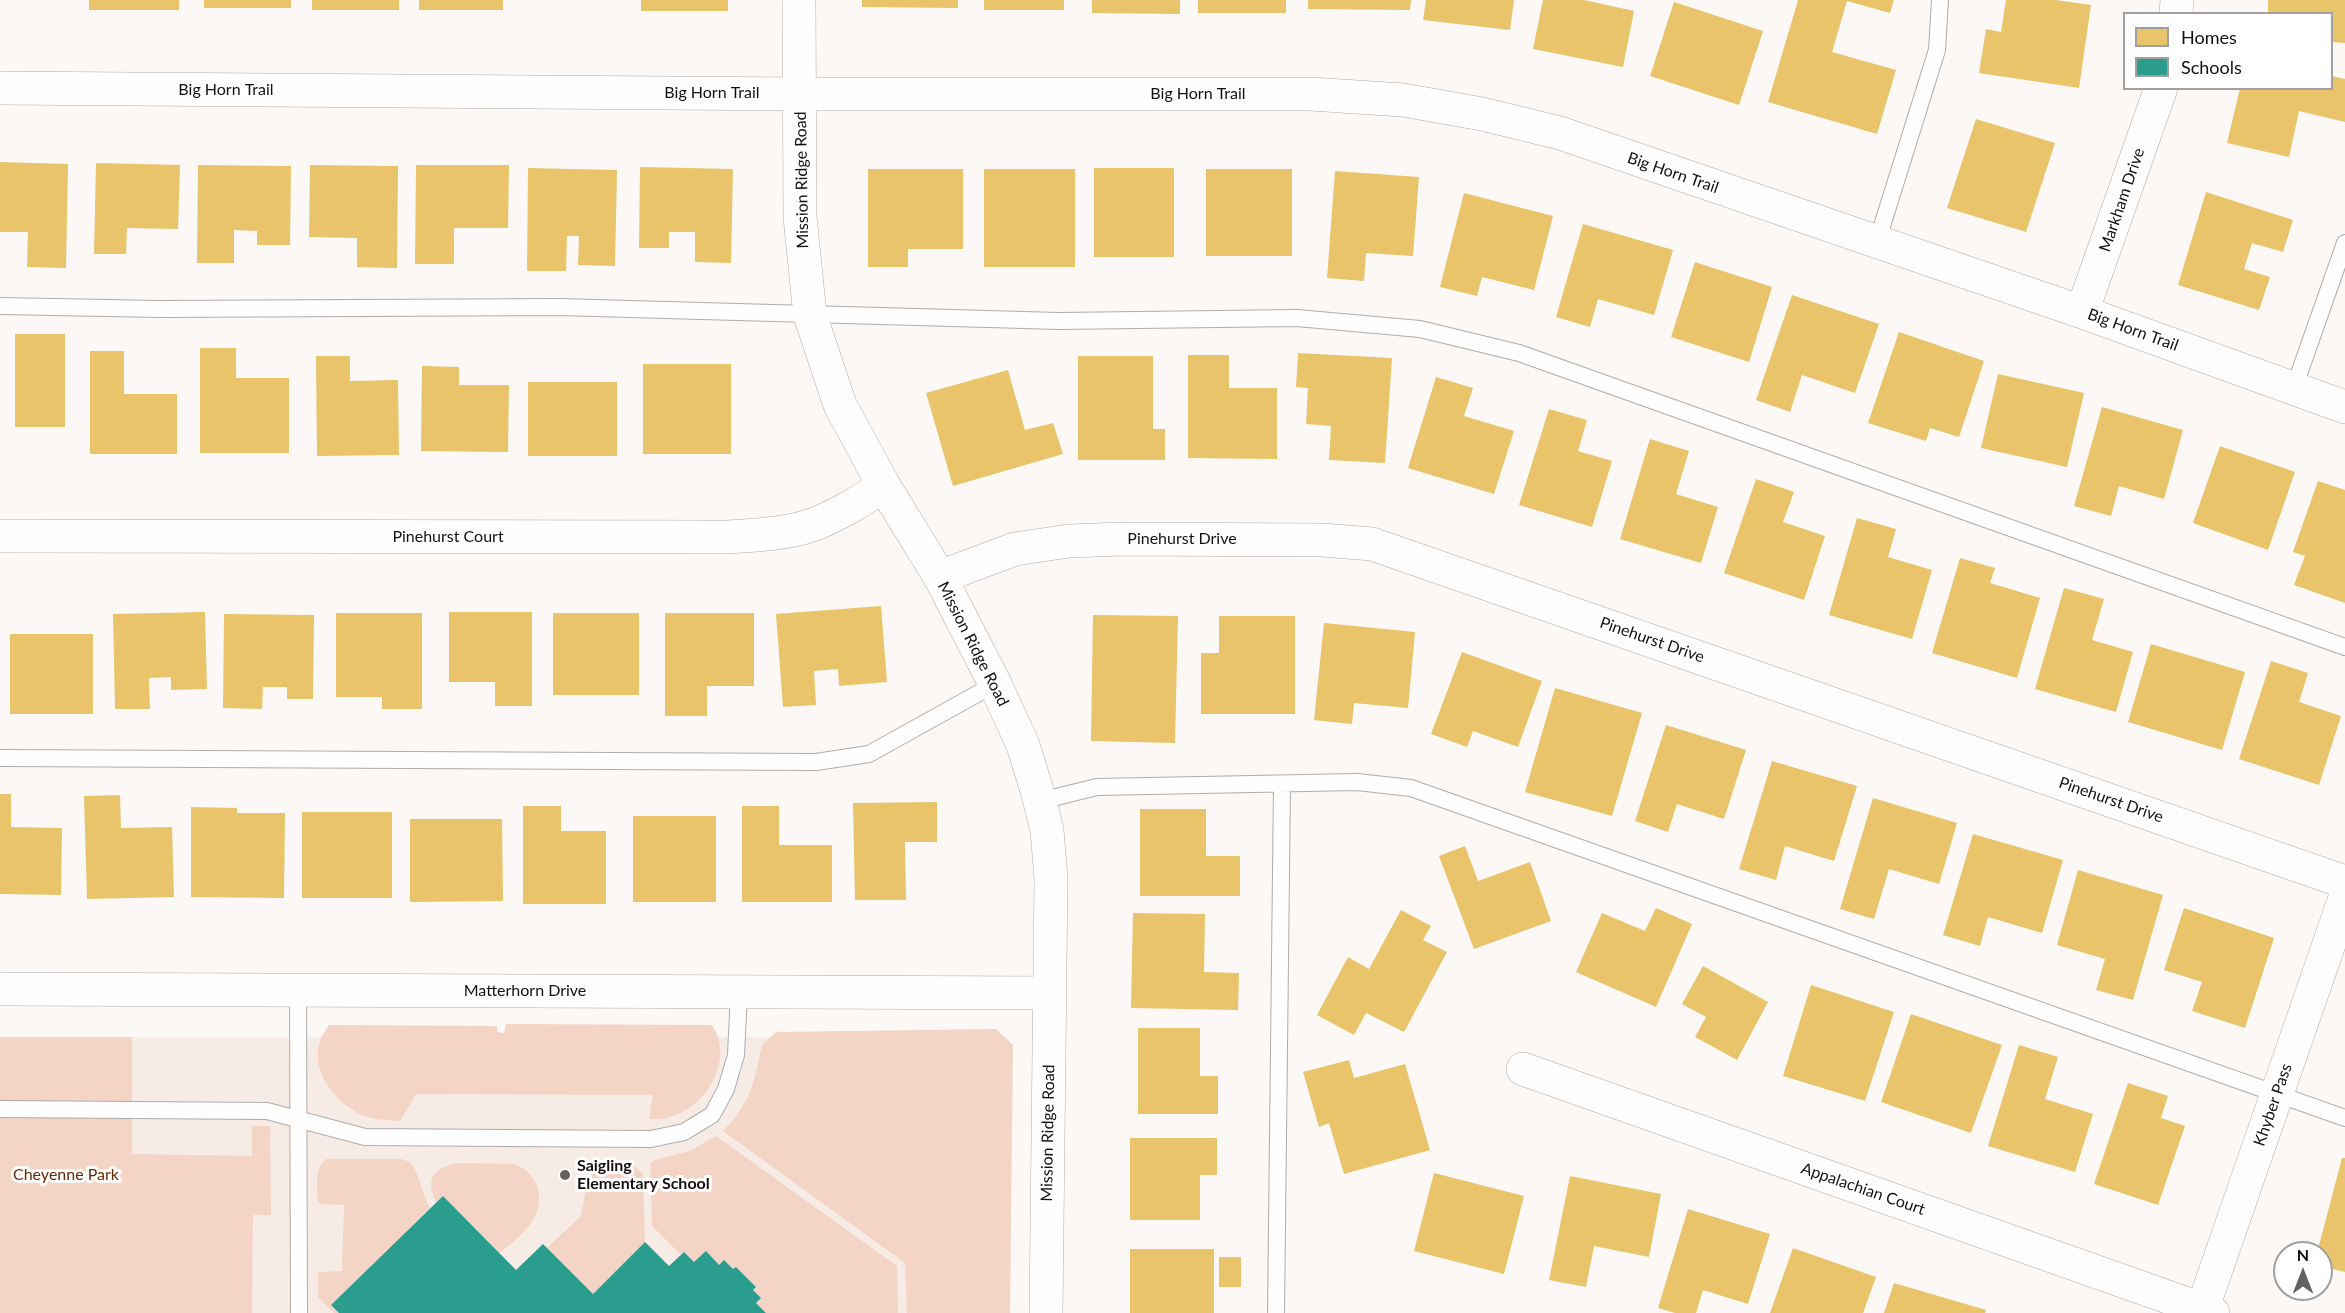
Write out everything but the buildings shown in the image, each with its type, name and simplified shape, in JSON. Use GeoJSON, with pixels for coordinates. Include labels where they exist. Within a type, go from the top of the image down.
{"type":"FeatureCollection","features":[{"type":"Feature","properties":{"kind":"street","name":"Mission Ridge Road"},"geometry":{"type":"LineString","coordinates":[[799,0],[800,218],[810,315],[840,405],[884,486],[940,578],[995,684],[1023,745],[1047,831],[1051,879],[1046,1313]]}},
{"type":"Feature","properties":{"kind":"street","name":"Big Horn Trail"},"geometry":{"type":"LineString","coordinates":[[0,88],[800,94],[1310,94],[1403,100],[1482,114],[1560,133],[2082,312],[2345,407]]}},
{"type":"Feature","properties":{"kind":"street","name":"Markham Drive"},"geometry":{"type":"LineString","coordinates":[[2082,312],[2160,90]]}},
{"type":"Feature","properties":{"kind":"street","name":"Pinehurst Court"},"geometry":{"type":"LineString","coordinates":[[0,537],[739,536],[772,534],[814,524],[852,506],[884,486]]}},
{"type":"Feature","properties":{"kind":"street","name":"Pinehurst Drive"},"geometry":{"type":"LineString","coordinates":[[940,578],[1015,549],[1069,541],[1311,540],[1372,544],[2345,882]]}},
{"type":"Feature","properties":{"kind":"street","name":"Khyber Pass"},"geometry":{"type":"LineString","coordinates":[[2205,1312],[2277,1093],[2345,898]]}},
{"type":"Feature","properties":{"kind":"street","name":"Matterhorn Drive"},"geometry":{"type":"LineString","coordinates":[[0,989],[1050,993]]}},
{"type":"Feature","properties":{"kind":"street","name":"Appalachian Court"},"geometry":{"type":"LineString","coordinates":[[1523,1069],[2205,1312]]}},
{"type":"Feature","properties":{"kind":"lane"},"geometry":{"type":"LineString","coordinates":[[1876,242],[1937,50],[1940,0]]}},
{"type":"Feature","properties":{"kind":"lane"},"geometry":{"type":"LineString","coordinates":[[2294,388],[2345,243]]}},
{"type":"Feature","properties":{"kind":"lane"},"geometry":{"type":"LineString","coordinates":[[0,306],[160,309],[559,307],[1059,321],[1297,318],[1420,329],[1529,356],[2345,647]]}},
{"type":"Feature","properties":{"kind":"lane"},"geometry":{"type":"LineString","coordinates":[[0,758],[816,762],[869,754],[995,684]]}},
{"type":"Feature","properties":{"kind":"lane"},"geometry":{"type":"LineString","coordinates":[[1040,801],[1097,787],[1357,782],[1411,788],[2345,1118]]}},
{"type":"Feature","properties":{"kind":"lane"},"geometry":{"type":"LineString","coordinates":[[1276,1313],[1282,784]]}},
{"type":"Feature","properties":{"kind":"lane"},"geometry":{"type":"LineString","coordinates":[[298,990],[299,1313]]}},
{"type":"Feature","properties":{"kind":"lane"},"geometry":{"type":"LineString","coordinates":[[0,1109],[267,1111],[365,1137],[651,1139],[684,1132],[712,1115],[726,1089],[736,1055],[739,992]]}},
{"type":"Feature","properties":{"kind":"shaded area","name":"Saigling Elementary School"},"geometry":{"type":"Polygon","coordinates":[[[132,1037],[999,1037],[997,1313],[132,1313],[132,1037]]]}},
{"type":"Feature","properties":{"kind":"green space"},"geometry":{"type":"Polygon","coordinates":[[[506,1024],[712,1025],[719,1041],[720,1058],[716,1075],[708,1090],[696,1103],[666,1118],[649,1119],[653,1095],[416,1094],[400,1121],[375,1119],[356,1112],[337,1097],[329,1087],[319,1065],[320,1041],[329,1025],[497,1026],[497,1032],[504,1033],[506,1024]]]}},
{"type":"Feature","properties":{"kind":"green space"},"geometry":{"type":"Polygon","coordinates":[[[996,1029],[1013,1045],[1010,1313],[907,1313],[905,1263],[723,1131],[736,1117],[748,1097],[762,1045],[776,1032],[996,1029]]]}},
{"type":"Feature","properties":{"kind":"green space","name":"Cheyenne Park"},"geometry":{"type":"Polygon","coordinates":[[[0,1037],[132,1037],[132,1154],[252,1156],[252,1126],[270,1126],[271,1215],[253,1215],[252,1313],[0,1313],[0,1037]]]}},
{"type":"Feature","properties":{"kind":"green space"},"geometry":{"type":"Polygon","coordinates":[[[716,1136],[897,1266],[898,1313],[766,1313],[756,1303],[761,1298],[753,1290],[756,1287],[736,1267],[733,1269],[694,1262],[684,1252],[680,1254],[652,1226],[650,1164],[654,1160],[690,1151],[716,1136]]]}},
{"type":"Feature","properties":{"kind":"green space"},"geometry":{"type":"Polygon","coordinates":[[[326,1159],[401,1159],[410,1162],[430,1208],[331,1305],[339,1313],[334,1313],[318,1297],[318,1272],[342,1271],[344,1205],[318,1202],[318,1173],[326,1159]]]}},
{"type":"Feature","properties":{"kind":"green space"},"geometry":{"type":"Polygon","coordinates":[[[456,1163],[514,1164],[523,1168],[535,1181],[539,1197],[536,1215],[524,1231],[500,1253],[443,1196],[436,1202],[431,1187],[433,1176],[442,1168],[456,1163]]]}},
{"type":"Feature","properties":{"kind":"green space"},"geometry":{"type":"Polygon","coordinates":[[[630,1163],[643,1174],[645,1242],[593,1294],[547,1248],[581,1216],[588,1179],[595,1168],[630,1163]]]}},
{"type":"Feature","properties":{"kind":"place","name":"Saigling Elementary School"},"geometry":{"type":"Point","coordinates":[565,1175]}}]}
